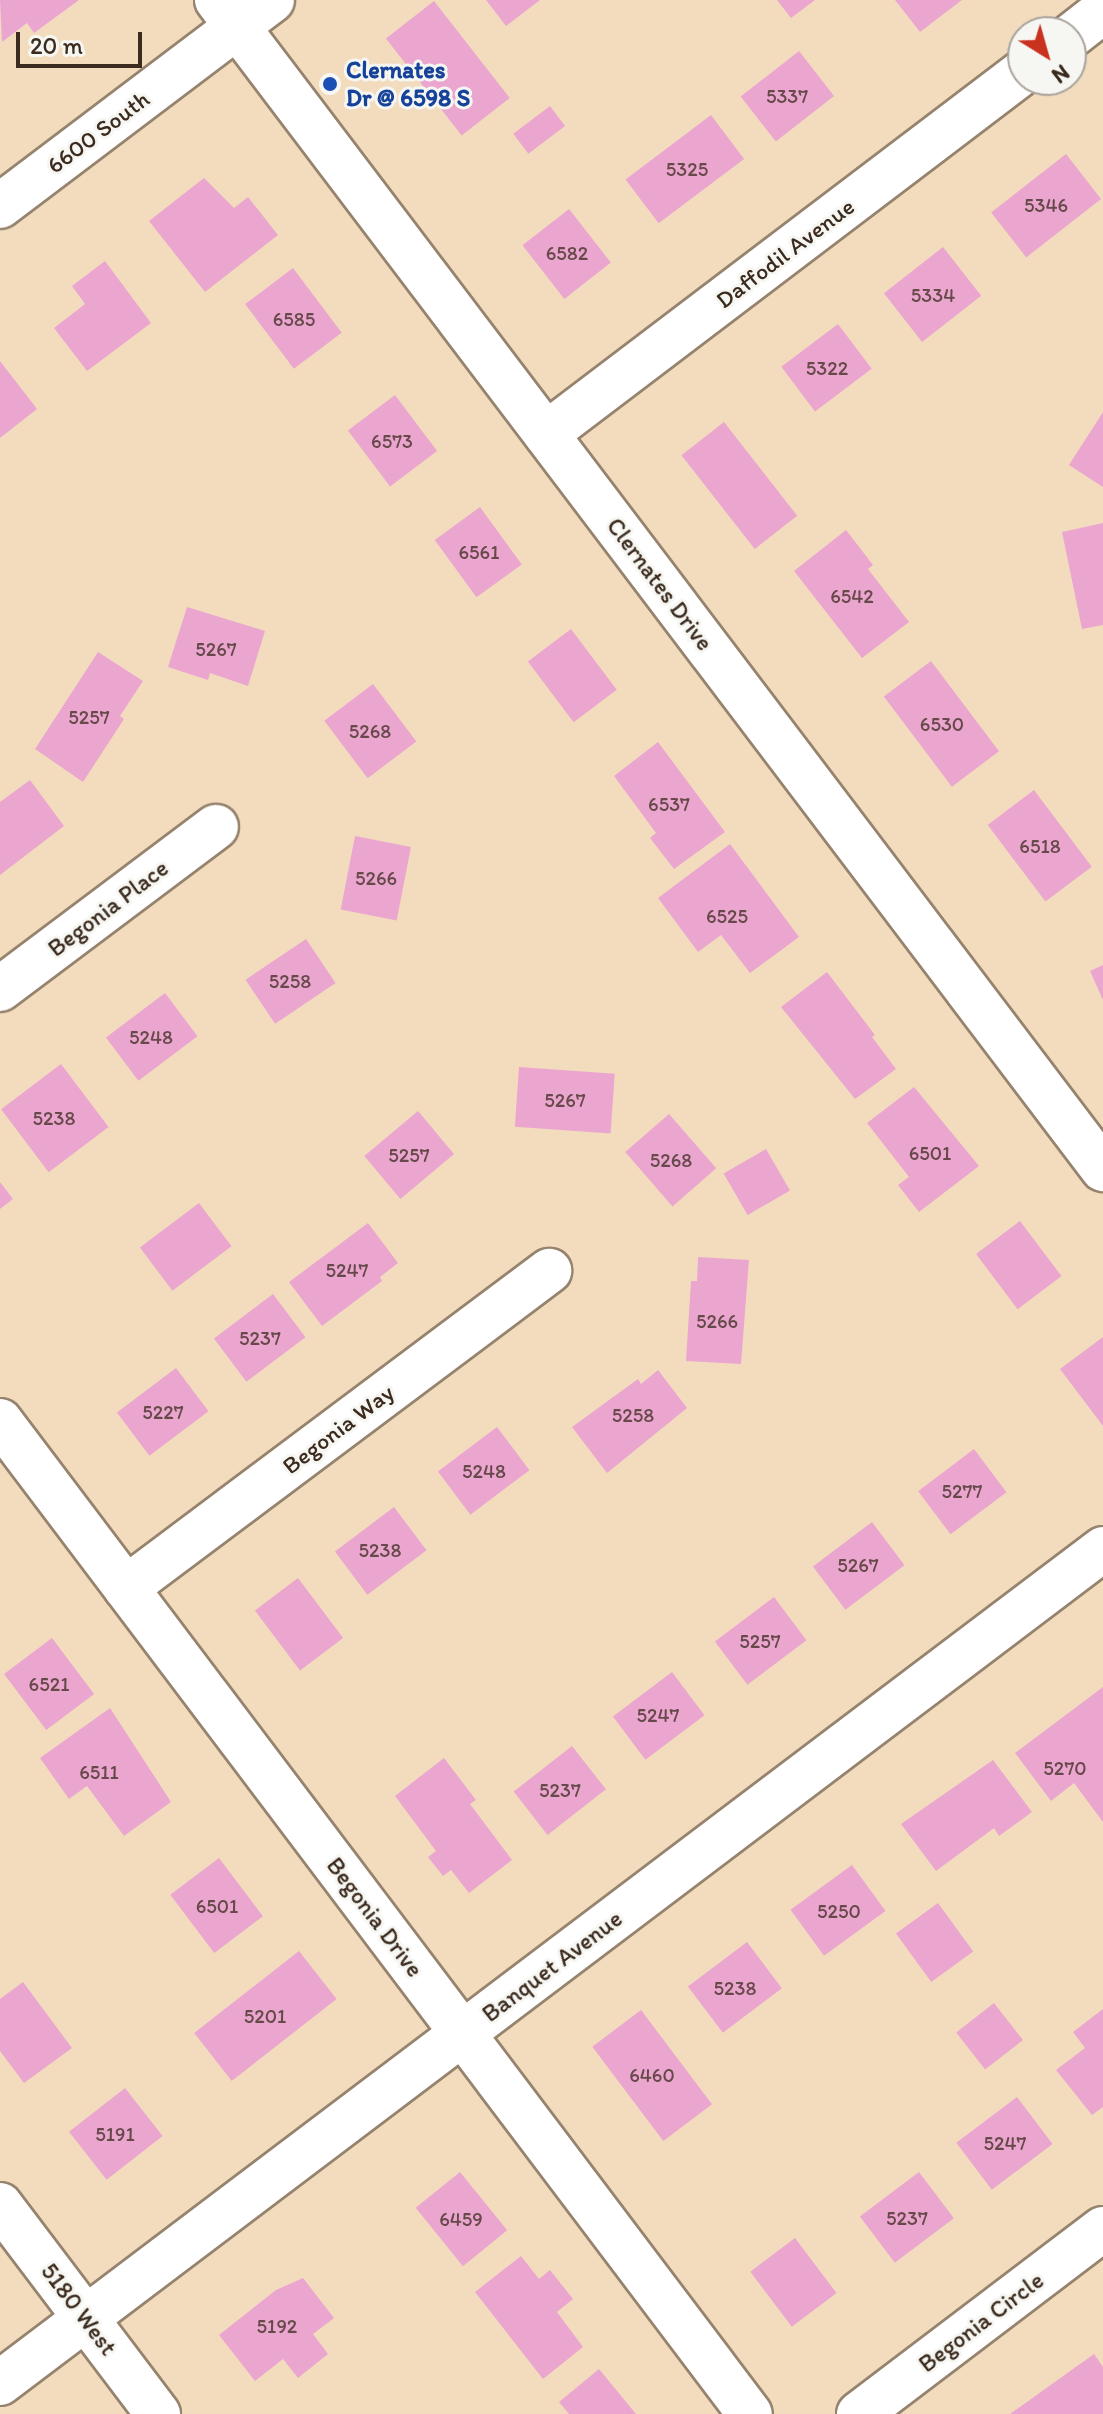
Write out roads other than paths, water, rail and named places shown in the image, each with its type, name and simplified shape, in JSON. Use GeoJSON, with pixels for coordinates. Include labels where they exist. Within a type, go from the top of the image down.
{"type":"FeatureCollection","features":[{"type":"Feature","properties":{"kind":"street","name":"6600 South"},"geometry":{"type":"LineString","coordinates":[[0,206],[227,13],[272,0]]}},
{"type":"Feature","properties":{"kind":"street"},"geometry":{"type":"LineString","coordinates":[[1087,24],[1103,11]]}},
{"type":"Feature","properties":{"kind":"street","name":"Clernates Drive"},"geometry":{"type":"LineString","coordinates":[[227,13],[1103,1169]]}},
{"type":"Feature","properties":{"kind":"street","name":"Daffodil Avenue"},"geometry":{"type":"LineString","coordinates":[[546,434],[1007,84]]}},
{"type":"Feature","properties":{"kind":"street","name":"Begonia Place"},"geometry":{"type":"LineString","coordinates":[[0,989],[216,827]]}},
{"type":"Feature","properties":{"kind":"street","name":"Begonia Way"},"geometry":{"type":"LineString","coordinates":[[126,1588],[549,1271]]}},
{"type":"Feature","properties":{"kind":"street","name":"Begonia Drive"},"geometry":{"type":"LineString","coordinates":[[0,1421],[750,2414]]}},
{"type":"Feature","properties":{"kind":"street","name":"Banquet Avenue"},"geometry":{"type":"LineString","coordinates":[[0,2383],[1103,1549]]}},
{"type":"Feature","properties":{"kind":"street","name":"5180 West"},"geometry":{"type":"LineString","coordinates":[[0,2205],[158,2414]]}},
{"type":"Feature","properties":{"kind":"street","name":"Begonia Circle"},"geometry":{"type":"LineString","coordinates":[[859,2414],[1103,2229]]}},
{"type":"Feature","properties":{"kind":"place","name":"Clernates Dr @ 6598 S"},"geometry":{"type":"Point","coordinates":[330,84]}}]}
